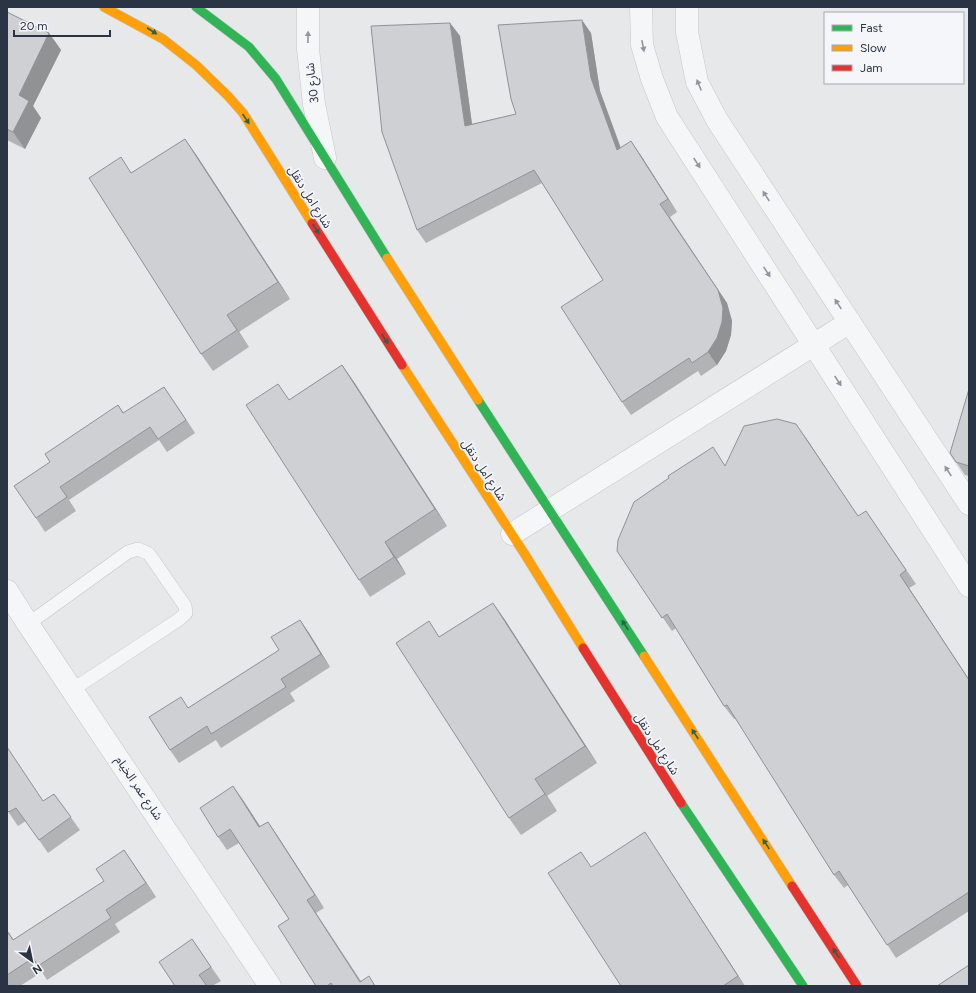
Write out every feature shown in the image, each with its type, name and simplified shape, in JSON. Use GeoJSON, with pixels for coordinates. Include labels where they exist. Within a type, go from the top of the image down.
{"type":"FeatureCollection","features":[{"type":"Feature","properties":{"kind":"street","name":"شارع امل دنقل"},"geometry":{"type":"LineString","coordinates":[[104,7],[143,26],[171,44],[202,69],[221,87],[243,113],[383,336],[512,534],[649,755],[803,986]]}},
{"type":"Feature","properties":{"kind":"street"},"geometry":{"type":"LineString","coordinates":[[196,7],[248,47],[276,80],[370,232],[857,986]]}},
{"type":"Feature","properties":{"kind":"street","name":"شارع 30"},"geometry":{"type":"LineString","coordinates":[[308,7],[308,48],[314,104],[326,159]]}},
{"type":"Feature","properties":{"kind":"street"},"geometry":{"type":"LineString","coordinates":[[641,7],[642,45],[652,79],[667,117],[969,586]]}},
{"type":"Feature","properties":{"kind":"street"},"geometry":{"type":"LineString","coordinates":[[687,7],[687,32],[697,82],[716,120],[969,504]]}},
{"type":"Feature","properties":{"kind":"street"},"geometry":{"type":"LineString","coordinates":[[512,534],[850,322]]}},
{"type":"Feature","properties":{"kind":"street","name":"شارع عمر الخيام"},"geometry":{"type":"LineString","coordinates":[[7,591],[270,986]]}},
{"type":"Feature","properties":{"kind":"lane"},"geometry":{"type":"LineString","coordinates":[[28,624],[128,552],[138,549],[148,554],[185,606],[186,613],[178,620],[72,690]]}},
{"type":"Feature","properties":{"kind":"building"},"geometry":{"type":"Polygon","coordinates":[[[7,12],[49,33],[19,95],[29,101],[13,132],[7,129],[7,12]]]}},
{"type":"Feature","properties":{"kind":"building"},"geometry":{"type":"Polygon","coordinates":[[[582,20],[591,78],[617,150],[631,141],[668,199],[660,204],[718,290],[723,308],[722,322],[717,338],[708,352],[692,363],[689,358],[622,402],[561,307],[603,280],[534,170],[417,230],[382,132],[371,26],[450,23],[465,126],[516,114],[511,99],[498,25],[582,20]]]}},
{"type":"Feature","properties":{"kind":"building"},"geometry":{"type":"Polygon","coordinates":[[[185,139],[278,282],[227,315],[237,330],[201,354],[89,178],[121,157],[131,173],[185,139]]]}},
{"type":"Feature","properties":{"kind":"building"},"geometry":{"type":"Polygon","coordinates":[[[342,365],[435,509],[385,542],[394,557],[359,580],[246,405],[278,384],[289,400],[342,365]]]}},
{"type":"Feature","properties":{"kind":"building"},"geometry":{"type":"Polygon","coordinates":[[[164,387],[186,420],[158,439],[150,427],[60,487],[67,497],[36,518],[14,486],[50,462],[45,454],[118,405],[123,413],[164,387]]]}},
{"type":"Feature","properties":{"kind":"building"},"geometry":{"type":"Polygon","coordinates":[[[969,389],[969,466],[956,462],[950,453],[969,389]]]}},
{"type":"Feature","properties":{"kind":"building"},"geometry":{"type":"Polygon","coordinates":[[[777,419],[796,424],[858,516],[866,511],[906,570],[900,575],[969,680],[969,892],[887,945],[839,871],[834,875],[727,705],[724,706],[667,614],[662,618],[617,551],[618,540],[634,502],[669,478],[668,476],[713,447],[725,466],[744,426],[777,419]]]}},
{"type":"Feature","properties":{"kind":"building"},"geometry":{"type":"Polygon","coordinates":[[[493,603],[585,746],[535,779],[545,794],[509,818],[396,643],[429,621],[439,637],[493,603]]]}},
{"type":"Feature","properties":{"kind":"building"},"geometry":{"type":"Polygon","coordinates":[[[300,620],[321,654],[281,679],[286,687],[211,734],[207,726],[170,750],[149,717],[181,697],[188,708],[279,650],[271,637],[300,620]]]}},
{"type":"Feature","properties":{"kind":"building"},"geometry":{"type":"Polygon","coordinates":[[[7,747],[43,801],[54,794],[71,817],[39,840],[16,808],[9,812],[7,810],[7,747]]]}},
{"type":"Feature","properties":{"kind":"building"},"geometry":{"type":"Polygon","coordinates":[[[233,786],[259,827],[268,822],[315,895],[307,900],[360,982],[369,976],[375,986],[333,986],[331,983],[327,986],[316,986],[278,926],[289,919],[230,829],[218,837],[200,808],[233,786]]]}},
{"type":"Feature","properties":{"kind":"building"},"geometry":{"type":"Polygon","coordinates":[[[645,832],[738,976],[723,986],[621,986],[548,873],[581,852],[591,867],[645,832]]]}},
{"type":"Feature","properties":{"kind":"building"},"geometry":{"type":"Polygon","coordinates":[[[124,850],[146,883],[106,910],[111,918],[38,966],[33,958],[7,975],[7,931],[13,940],[104,881],[96,869],[124,850]]]}},
{"type":"Feature","properties":{"kind":"building"},"geometry":{"type":"Polygon","coordinates":[[[192,939],[211,967],[199,975],[207,986],[175,986],[159,962],[192,939]]]}},
{"type":"Feature","properties":{"kind":"building"},"geometry":{"type":"Polygon","coordinates":[[[969,965],[969,986],[937,986],[969,965]]]}},
{"type":"Feature","properties":{"kind":"traffic: fast"},"geometry":{"type":"LineString","coordinates":[[196,7],[249,47],[276,79],[387,258]]}},
{"type":"Feature","properties":{"kind":"traffic: fast"},"geometry":{"type":"LineString","coordinates":[[478,400],[644,656]]}},
{"type":"Feature","properties":{"kind":"traffic: fast"},"geometry":{"type":"LineString","coordinates":[[681,803],[803,986]]}},
{"type":"Feature","properties":{"kind":"traffic: slow"},"geometry":{"type":"LineString","coordinates":[[104,7],[163,39],[196,65],[228,96],[243,113],[312,223]]}},
{"type":"Feature","properties":{"kind":"traffic: slow"},"geometry":{"type":"LineString","coordinates":[[387,258],[478,400]]}},
{"type":"Feature","properties":{"kind":"traffic: slow"},"geometry":{"type":"LineString","coordinates":[[402,365],[524,553],[583,648]]}},
{"type":"Feature","properties":{"kind":"traffic: slow"},"geometry":{"type":"LineString","coordinates":[[644,656],[792,886]]}},
{"type":"Feature","properties":{"kind":"traffic: jam"},"geometry":{"type":"LineString","coordinates":[[312,223],[402,365]]}},
{"type":"Feature","properties":{"kind":"traffic: jam"},"geometry":{"type":"LineString","coordinates":[[583,648],[681,803]]}},
{"type":"Feature","properties":{"kind":"traffic: jam"},"geometry":{"type":"LineString","coordinates":[[792,886],[857,986]]}}]}
